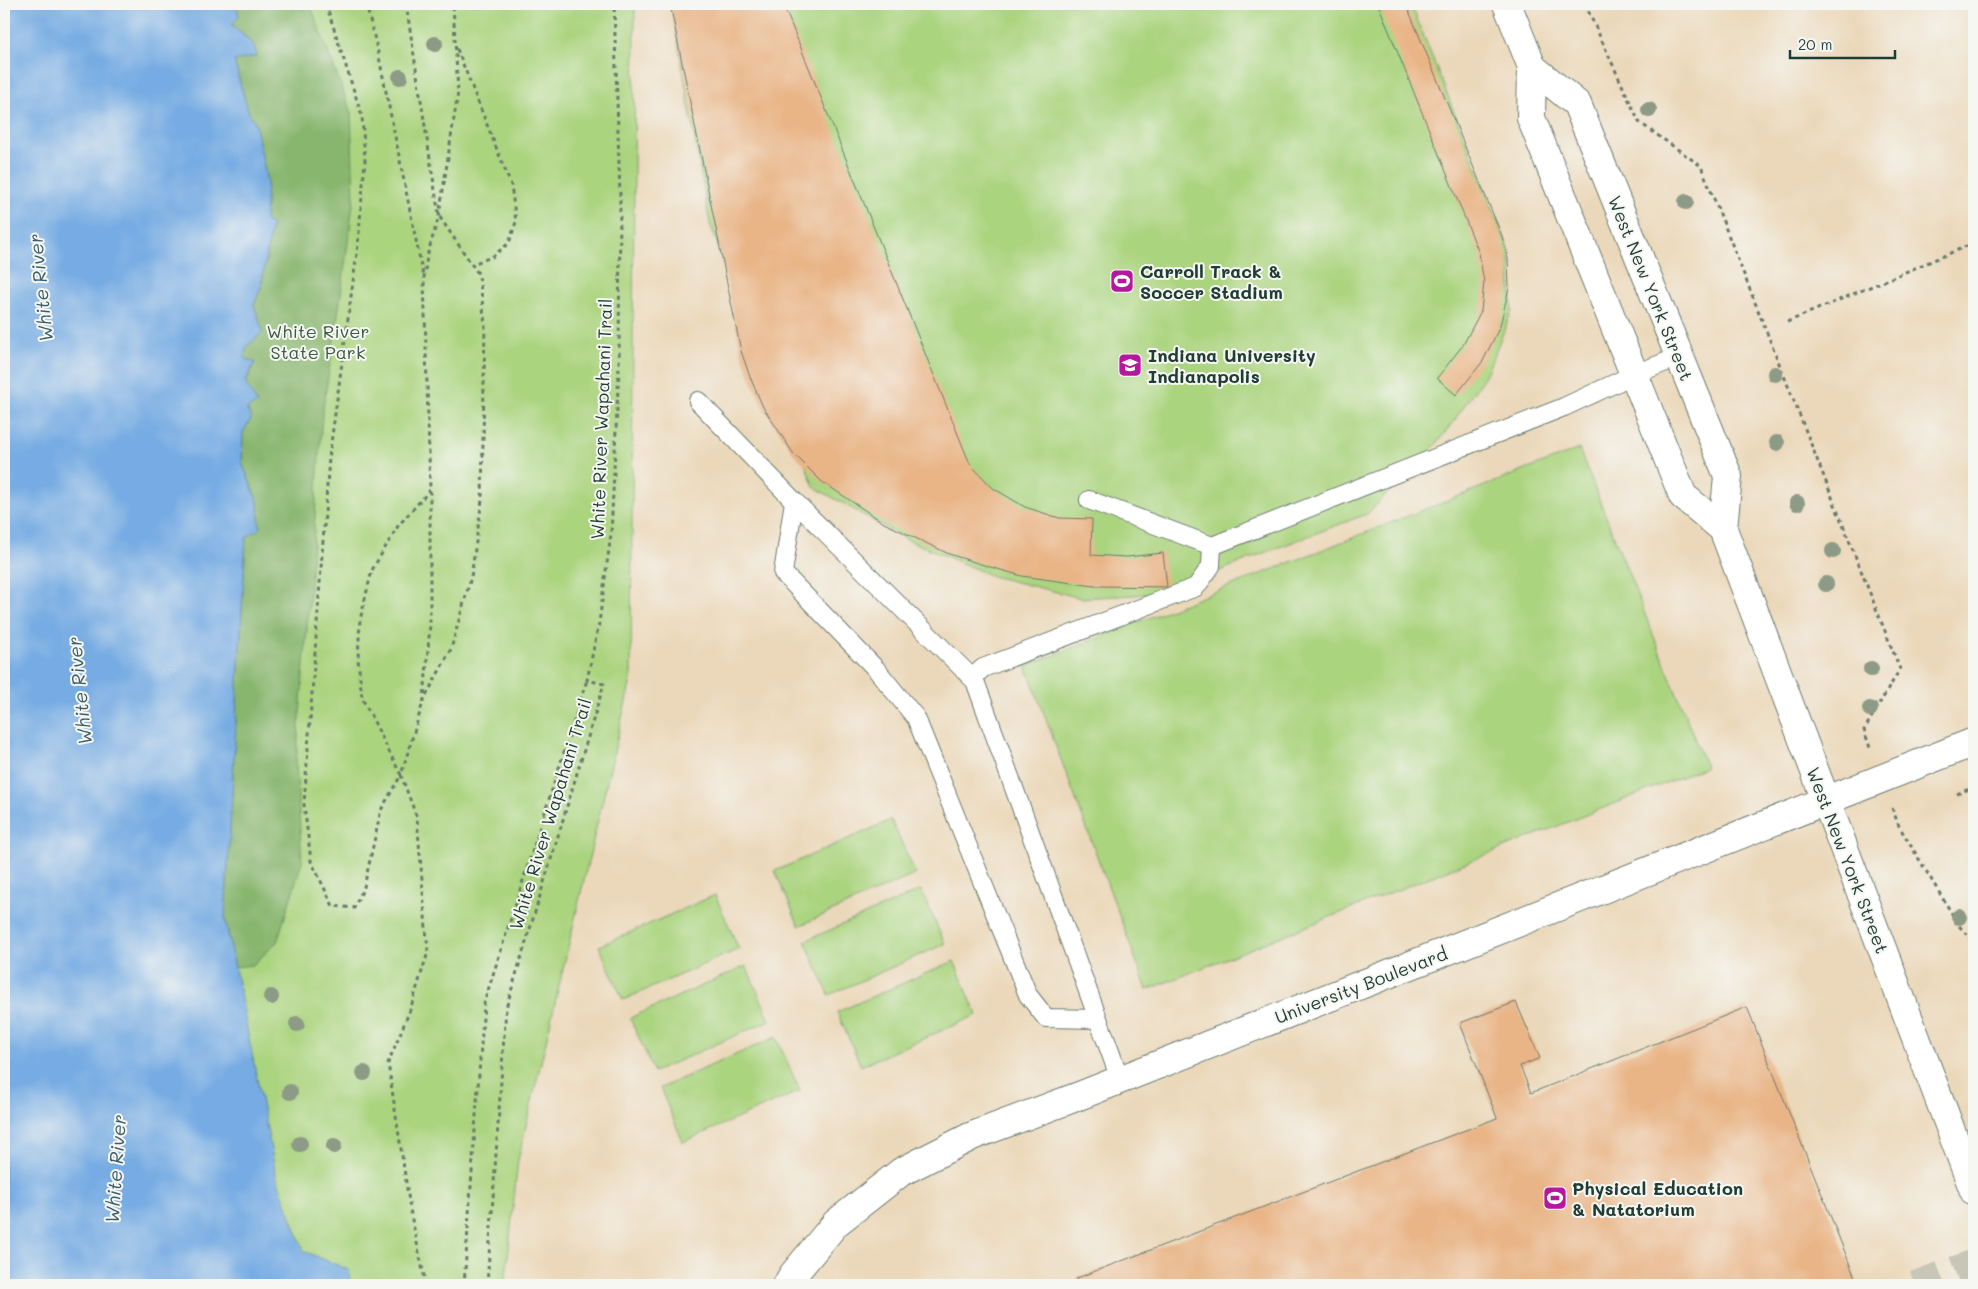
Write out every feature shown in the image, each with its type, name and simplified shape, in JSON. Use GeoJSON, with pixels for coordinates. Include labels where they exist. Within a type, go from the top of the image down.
{"type":"FeatureCollection","features":[{"type":"Feature","properties":{"kind":"main road","name":"West New York Street"},"geometry":{"type":"LineString","coordinates":[[1507,4],[1532,67],[1531,118],[1683,496],[1723,529]]}},
{"type":"Feature","properties":{"kind":"main road","name":"West New York Street"},"geometry":{"type":"LineString","coordinates":[[1532,67],[1577,104],[1728,476],[1723,529],[1974,1191]]}},
{"type":"Feature","properties":{"kind":"main road","name":"University Boulevard"},"geometry":{"type":"LineString","coordinates":[[787,1285],[792,1276],[836,1223],[901,1172],[972,1136],[1120,1080],[1974,742]]}},
{"type":"Feature","properties":{"kind":"lane"},"geometry":{"type":"LineString","coordinates":[[1090,500],[1212,546],[1564,407],[1635,374],[1679,357]]}},
{"type":"Feature","properties":{"kind":"lane"},"geometry":{"type":"LineString","coordinates":[[698,401],[794,501],[975,681],[1120,1080]]}},
{"type":"Feature","properties":{"kind":"lane"},"geometry":{"type":"LineString","coordinates":[[794,501],[783,573],[876,669],[916,718],[1028,995],[1046,1018],[1098,1019]]}},
{"type":"Feature","properties":{"kind":"lane"},"geometry":{"type":"LineString","coordinates":[[972,678],[983,668],[1196,587],[1211,566],[1212,546]]}},
{"type":"Feature","properties":{"kind":"path"},"geometry":{"type":"LineString","coordinates":[[326,4],[362,116],[365,161],[358,245],[329,458],[304,804],[310,861],[333,906],[354,908],[364,887],[382,810],[401,774],[424,699],[451,649],[471,577],[482,500],[485,324],[480,275],[439,216],[406,4]]}},
{"type":"Feature","properties":{"kind":"path"},"geometry":{"type":"LineString","coordinates":[[366,4],[380,61],[424,278]]}},
{"type":"Feature","properties":{"kind":"path"},"geometry":{"type":"LineString","coordinates":[[424,699],[430,625],[430,490],[424,278],[426,256],[439,216],[458,92],[453,4]]}},
{"type":"Feature","properties":{"kind":"path","name":"White River Wapahani Trail"},"geometry":{"type":"LineString","coordinates":[[487,1285],[506,1008],[604,684],[587,680],[599,623],[612,534],[619,367],[620,196],[614,4]]}},
{"type":"Feature","properties":{"kind":"path"},"geometry":{"type":"LineString","coordinates":[[1585,4],[1639,122],[1701,166],[1900,669],[1864,730]]}},
{"type":"Feature","properties":{"kind":"path"},"geometry":{"type":"LineString","coordinates":[[456,46],[511,185],[516,222],[508,244],[492,257],[472,264]]}},
{"type":"Feature","properties":{"kind":"path"},"geometry":{"type":"LineString","coordinates":[[1787,322],[1974,243]]}},
{"type":"Feature","properties":{"kind":"path"},"geometry":{"type":"LineString","coordinates":[[426,1285],[411,1215],[388,1063],[410,1010],[428,952],[417,818],[401,774],[362,698],[358,659],[360,620],[372,570],[398,526],[430,490]]}},
{"type":"Feature","properties":{"kind":"path"},"geometry":{"type":"LineString","coordinates":[[464,1285],[484,1002],[587,680]]}},
{"type":"Feature","properties":{"kind":"path"},"geometry":{"type":"LineString","coordinates":[[1957,794],[1974,787]]}},
{"type":"Feature","properties":{"kind":"path"},"geometry":{"type":"LineString","coordinates":[[1899,826],[1960,927],[1974,942]]}},
{"type":"Feature","properties":{"kind":"shaded area","name":"Indiana University Indianapolis"},"geometry":{"type":"Polygon","coordinates":[[[228,4],[1974,4],[1974,1285],[362,1285],[228,4]]]}},
{"type":"Feature","properties":{"kind":"green space","name":"White River State Park"},"geometry":{"type":"Polygon","coordinates":[[[4,4],[635,4],[631,680],[518,1160],[505,1285],[4,1285],[4,4]]]}},
{"type":"Feature","properties":{"kind":"green space"},"geometry":{"type":"Polygon","coordinates":[[[231,4],[310,4],[351,112],[354,197],[322,415],[296,762],[302,862],[277,942],[253,965],[235,967],[225,918],[246,537],[260,527],[258,502],[242,463],[243,432],[251,419],[246,403],[245,390],[248,377],[255,362],[245,359],[246,347],[263,332],[254,305],[261,287],[272,224],[265,221],[267,181],[255,122],[249,114],[234,60],[257,56],[253,44],[232,24],[237,7],[231,4]]]}},
{"type":"Feature","properties":{"kind":"green space","name":"Carroll Track & Soccer Stadium"},"geometry":{"type":"Polygon","coordinates":[[[671,4],[1411,4],[1510,252],[1512,311],[1486,374],[1454,421],[1434,447],[1367,514],[1261,554],[1167,593],[1081,598],[992,576],[908,540],[814,487],[710,224],[671,4]]]}},
{"type":"Feature","properties":{"kind":"green space"},"geometry":{"type":"Polygon","coordinates":[[[1579,449],[1706,767],[1147,990],[1026,666],[1579,449]]]}},
{"type":"Feature","properties":{"kind":"green space"},"geometry":{"type":"Polygon","coordinates":[[[891,820],[916,874],[799,926],[775,871],[891,820]]]}},
{"type":"Feature","properties":{"kind":"green space"},"geometry":{"type":"Polygon","coordinates":[[[921,890],[945,944],[829,995],[805,941],[921,890]]]}},
{"type":"Feature","properties":{"kind":"green space"},"geometry":{"type":"Polygon","coordinates":[[[715,895],[739,949],[623,1000],[599,946],[715,895]]]}},
{"type":"Feature","properties":{"kind":"green space"},"geometry":{"type":"Polygon","coordinates":[[[954,961],[977,1015],[861,1066],[837,1012],[954,961]]]}},
{"type":"Feature","properties":{"kind":"green space"},"geometry":{"type":"Polygon","coordinates":[[[746,966],[770,1020],[654,1072],[630,1018],[746,966]]]}},
{"type":"Feature","properties":{"kind":"green space"},"geometry":{"type":"Polygon","coordinates":[[[776,1037],[800,1091],[683,1142],[660,1088],[776,1037]]]}},
{"type":"Feature","properties":{"kind":"water","name":"White River"},"geometry":{"type":"Polygon","coordinates":[[[4,4],[231,4],[237,7],[239,16],[232,25],[253,44],[257,56],[234,61],[249,114],[255,122],[267,181],[265,221],[272,224],[261,287],[254,305],[263,332],[246,347],[245,359],[255,362],[245,382],[257,403],[247,409],[251,419],[243,432],[242,463],[258,502],[260,528],[246,538],[225,918],[277,1179],[304,1251],[349,1270],[350,1285],[4,1285],[4,4]]]}},
{"type":"Feature","properties":{"kind":"building"},"geometry":{"type":"Polygon","coordinates":[[[670,4],[783,4],[970,464],[993,488],[1025,507],[1059,518],[1092,519],[1091,555],[1127,557],[1163,553],[1167,587],[1094,586],[1022,576],[949,554],[884,523],[821,481],[793,453],[763,407],[741,351],[670,4]]]}},
{"type":"Feature","properties":{"kind":"building"},"geometry":{"type":"Polygon","coordinates":[[[1378,4],[1406,4],[1502,236],[1508,259],[1509,288],[1500,326],[1483,361],[1456,395],[1437,378],[1463,345],[1481,311],[1484,282],[1479,253],[1378,4]]]}},
{"type":"Feature","properties":{"kind":"building","name":"Physical Education & Natatorium"},"geometry":{"type":"Polygon","coordinates":[[[1516,1002],[1540,1058],[1520,1066],[1531,1093],[1747,1007],[1858,1285],[1074,1285],[1077,1278],[1497,1118],[1460,1023],[1516,1002]]]}},
{"type":"Feature","properties":{"kind":"tunnel"},"geometry":{"type":"LineString","coordinates":[[1915,1285],[1974,1263]]}},
{"type":"Feature","properties":{"kind":"place","name":"Carroll Track & Soccer Stadium"},"geometry":{"type":"Point","coordinates":[1122,281]}},
{"type":"Feature","properties":{"kind":"place","name":"Indiana University Indianapolis"},"geometry":{"type":"Point","coordinates":[1130,365]}},
{"type":"Feature","properties":{"kind":"place","name":"Physical Education & Natatorium"},"geometry":{"type":"Point","coordinates":[1555,1198]}}]}
